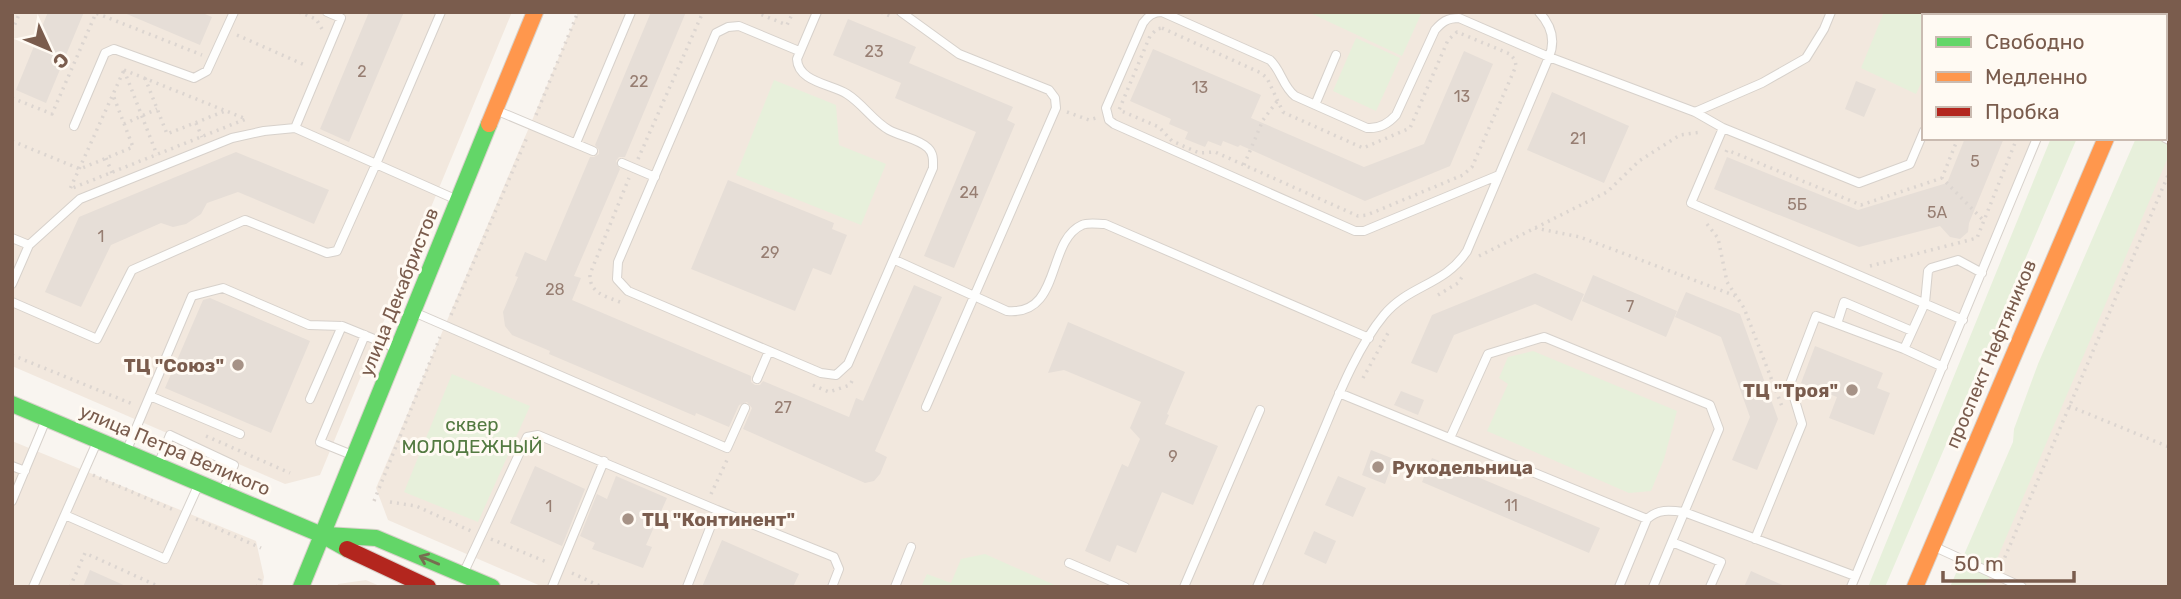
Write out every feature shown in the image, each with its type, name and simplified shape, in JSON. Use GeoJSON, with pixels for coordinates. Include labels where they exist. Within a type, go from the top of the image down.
{"type":"FeatureCollection","features":[{"type":"Feature","properties":{"kind":"main road","name":"улица Декабристов"},"geometry":{"type":"LineString","coordinates":[[302,587],[535,12]]}},
{"type":"Feature","properties":{"kind":"main road","name":"проспект Нефтяников"},"geometry":{"type":"LineString","coordinates":[[1915,587],[2105,140]]}},
{"type":"Feature","properties":{"kind":"main road","name":"улица Петра Великого"},"geometry":{"type":"LineString","coordinates":[[12,404],[322,535]]}},
{"type":"Feature","properties":{"kind":"main road"},"geometry":{"type":"LineString","coordinates":[[322,535],[376,538],[492,587]]}},
{"type":"Feature","properties":{"kind":"main road"},"geometry":{"type":"LineString","coordinates":[[322,535],[366,560],[428,587]]}},
{"type":"Feature","properties":{"kind":"lane"},"geometry":{"type":"LineString","coordinates":[[74,126],[105,53],[114,49],[194,78],[207,71],[234,12]]}},
{"type":"Feature","properties":{"kind":"lane"},"geometry":{"type":"LineString","coordinates":[[295,128],[341,18],[327,12]]}},
{"type":"Feature","properties":{"kind":"lane"},"geometry":{"type":"LineString","coordinates":[[12,302],[97,339],[132,270],[245,220],[327,253],[337,251],[441,12]]}},
{"type":"Feature","properties":{"kind":"lane"},"geometry":{"type":"LineString","coordinates":[[576,144],[631,12]]}},
{"type":"Feature","properties":{"kind":"lane"},"geometry":{"type":"LineString","coordinates":[[799,51],[739,26],[728,27],[716,33],[618,262],[617,279],[628,291],[821,373],[836,375],[848,364],[895,260],[933,168],[933,156],[927,146],[880,125],[848,94],[807,76],[797,66],[799,51],[817,12]]}},
{"type":"Feature","properties":{"kind":"lane"},"geometry":{"type":"LineString","coordinates":[[1499,175],[1364,231],[1354,231],[1114,124],[1107,115],[1106,108],[1143,23],[1149,16],[1162,12],[1270,60],[1290,92],[1367,128],[1375,129],[1390,122],[1396,115],[1435,30],[1449,18],[1459,18],[1549,57],[1695,111],[1723,128],[1859,183],[1910,164],[1922,136]]}},
{"type":"Feature","properties":{"kind":"lane"},"geometry":{"type":"LineString","coordinates":[[1257,587],[1339,393],[1368,338],[1395,304],[1407,294],[1448,273],[1467,251],[1549,57],[1553,41],[1549,26],[1539,12]]}},
{"type":"Feature","properties":{"kind":"lane"},"geometry":{"type":"LineString","coordinates":[[1695,111],[1762,83],[1806,58],[1831,12]]}},
{"type":"Feature","properties":{"kind":"lane"},"geometry":{"type":"LineString","coordinates":[[899,16],[959,54],[1049,90],[1055,98],[1056,108],[926,407]]}},
{"type":"Feature","properties":{"kind":"lane"},"geometry":{"type":"LineString","coordinates":[[1315,105],[1336,55]]}},
{"type":"Feature","properties":{"kind":"lane"},"geometry":{"type":"LineString","coordinates":[[495,110],[593,150]]}},
{"type":"Feature","properties":{"kind":"lane"},"geometry":{"type":"LineString","coordinates":[[12,284],[29,245],[80,199],[232,138],[264,131],[295,128],[458,201]]}},
{"type":"Feature","properties":{"kind":"lane"},"geometry":{"type":"LineString","coordinates":[[1723,128],[1692,203],[1963,320]]}},
{"type":"Feature","properties":{"kind":"lane"},"geometry":{"type":"LineString","coordinates":[[1851,587],[2036,140]]}},
{"type":"Feature","properties":{"kind":"lane"},"geometry":{"type":"LineString","coordinates":[[622,163],[655,177]]}},
{"type":"Feature","properties":{"kind":"lane"},"geometry":{"type":"LineString","coordinates":[[895,260],[975,294],[1007,311],[1021,312],[1038,303],[1069,235],[1083,224],[1105,224],[1368,338]]}},
{"type":"Feature","properties":{"kind":"lane"},"geometry":{"type":"LineString","coordinates":[[12,238],[29,245]]}},
{"type":"Feature","properties":{"kind":"lane"},"geometry":{"type":"LineString","coordinates":[[1904,349],[1924,303],[1927,276],[1931,268],[1958,260],[1982,273]]}},
{"type":"Feature","properties":{"kind":"lane"},"geometry":{"type":"LineString","coordinates":[[126,452],[192,296],[223,288],[309,326],[342,326],[398,349]]}},
{"type":"Feature","properties":{"kind":"lane"},"geometry":{"type":"LineString","coordinates":[[1837,324],[1844,302],[1912,331]]}},
{"type":"Feature","properties":{"kind":"lane"},"geometry":{"type":"LineString","coordinates":[[413,312],[727,448],[745,408]]}},
{"type":"Feature","properties":{"kind":"lane"},"geometry":{"type":"LineString","coordinates":[[1755,539],[1802,424],[1790,384],[1816,316],[1904,349],[1943,367]]}},
{"type":"Feature","properties":{"kind":"lane"},"geometry":{"type":"LineString","coordinates":[[310,399],[342,326]]}},
{"type":"Feature","properties":{"kind":"lane"},"geometry":{"type":"LineString","coordinates":[[355,457],[320,442],[365,335]]}},
{"type":"Feature","properties":{"kind":"lane"},"geometry":{"type":"LineString","coordinates":[[1450,438],[1488,354],[1544,337],[1710,405],[1719,429],[1653,587]]}},
{"type":"Feature","properties":{"kind":"lane"},"geometry":{"type":"LineString","coordinates":[[757,379],[769,351]]}},
{"type":"Feature","properties":{"kind":"lane"},"geometry":{"type":"LineString","coordinates":[[1339,393],[1647,519]]}},
{"type":"Feature","properties":{"kind":"lane"},"geometry":{"type":"LineString","coordinates":[[150,396],[240,435]]}},
{"type":"Feature","properties":{"kind":"lane"},"geometry":{"type":"LineString","coordinates":[[1184,587],[1260,410]]}},
{"type":"Feature","properties":{"kind":"lane"},"geometry":{"type":"LineString","coordinates":[[12,501],[47,419]]}},
{"type":"Feature","properties":{"kind":"lane"},"geometry":{"type":"LineString","coordinates":[[157,466],[170,435],[234,465],[222,493]]}},
{"type":"Feature","properties":{"kind":"lane"},"geometry":{"type":"LineString","coordinates":[[463,575],[527,438],[538,435],[834,557],[839,569],[832,587]]}},
{"type":"Feature","properties":{"kind":"lane"},"geometry":{"type":"LineString","coordinates":[[33,587],[98,441]]}},
{"type":"Feature","properties":{"kind":"lane"},"geometry":{"type":"LineString","coordinates":[[552,587],[604,461]]}},
{"type":"Feature","properties":{"kind":"lane"},"geometry":{"type":"LineString","coordinates":[[12,466],[25,471]]}},
{"type":"Feature","properties":{"kind":"lane"},"geometry":{"type":"LineString","coordinates":[[65,514],[165,559],[200,483]]}},
{"type":"Feature","properties":{"kind":"lane"},"geometry":{"type":"LineString","coordinates":[[687,587],[717,510]]}},
{"type":"Feature","properties":{"kind":"lane"},"geometry":{"type":"LineString","coordinates":[[1619,587],[1647,519],[1654,512],[1662,511],[1684,512],[1855,576]]}},
{"type":"Feature","properties":{"kind":"lane"},"geometry":{"type":"LineString","coordinates":[[1672,541],[1721,562],[1710,587]]}},
{"type":"Feature","properties":{"kind":"lane"},"geometry":{"type":"LineString","coordinates":[[1932,546],[2022,587]]}},
{"type":"Feature","properties":{"kind":"lane"},"geometry":{"type":"LineString","coordinates":[[895,587],[911,547]]}},
{"type":"Feature","properties":{"kind":"lane"},"geometry":{"type":"LineString","coordinates":[[1069,563],[1125,587]]}},
{"type":"Feature","properties":{"kind":"path"},"geometry":{"type":"LineString","coordinates":[[12,31],[20,12]]}},
{"type":"Feature","properties":{"kind":"path"},"geometry":{"type":"LineString","coordinates":[[299,12],[316,19],[322,27],[321,37]]}},
{"type":"Feature","properties":{"kind":"path"},"geometry":{"type":"LineString","coordinates":[[374,501],[444,326],[455,307],[578,12]]}},
{"type":"Feature","properties":{"kind":"path"},"geometry":{"type":"LineString","coordinates":[[627,305],[593,290],[589,282],[590,274],[703,12]]}},
{"type":"Feature","properties":{"kind":"path"},"geometry":{"type":"LineString","coordinates":[[755,12],[787,25],[793,12]]}},
{"type":"Feature","properties":{"kind":"path"},"geometry":{"type":"LineString","coordinates":[[881,12],[899,16]]}},
{"type":"Feature","properties":{"kind":"path"},"geometry":{"type":"LineString","coordinates":[[237,36],[309,67],[313,57]]}},
{"type":"Feature","properties":{"kind":"path"},"geometry":{"type":"LineString","coordinates":[[124,70],[246,119],[70,190],[80,169],[124,70]]}},
{"type":"Feature","properties":{"kind":"path"},"geometry":{"type":"LineString","coordinates":[[124,70],[157,155]]}},
{"type":"Feature","properties":{"kind":"path"},"geometry":{"type":"LineString","coordinates":[[145,78],[167,134],[225,111]]}},
{"type":"Feature","properties":{"kind":"path"},"geometry":{"type":"LineString","coordinates":[[12,141],[80,169],[133,147],[113,94]]}},
{"type":"Feature","properties":{"kind":"path"},"geometry":{"type":"LineString","coordinates":[[1244,164],[1263,120],[1278,100]]}},
{"type":"Feature","properties":{"kind":"path"},"geometry":{"type":"LineString","coordinates":[[1056,108],[1089,120],[1107,115]]}},
{"type":"Feature","properties":{"kind":"path"},"geometry":{"type":"LineString","coordinates":[[124,124],[157,109]]}},
{"type":"Feature","properties":{"kind":"path"},"geometry":{"type":"LineString","coordinates":[[196,122],[202,137]]}},
{"type":"Feature","properties":{"kind":"path"},"geometry":{"type":"LineString","coordinates":[[1479,246],[1474,259],[1607,192],[1639,160],[1680,135],[1723,128]]}},
{"type":"Feature","properties":{"kind":"path"},"geometry":{"type":"LineString","coordinates":[[1722,161],[1727,150],[1861,205],[1942,178],[1957,140]]}},
{"type":"Feature","properties":{"kind":"path"},"geometry":{"type":"LineString","coordinates":[[1870,266],[1977,238],[2016,140]]}},
{"type":"Feature","properties":{"kind":"path"},"geometry":{"type":"LineString","coordinates":[[106,158],[112,173]]}},
{"type":"Feature","properties":{"kind":"path"},"geometry":{"type":"LineString","coordinates":[[1997,575],[2169,173]]}},
{"type":"Feature","properties":{"kind":"path"},"geometry":{"type":"LineString","coordinates":[[1942,178],[1985,222]]}},
{"type":"Feature","properties":{"kind":"path"},"geometry":{"type":"LineString","coordinates":[[1692,203],[1718,238],[1727,282],[1744,308],[1785,415]]}},
{"type":"Feature","properties":{"kind":"path"},"geometry":{"type":"LineString","coordinates":[[1533,227],[1580,237],[1735,296]]}},
{"type":"Feature","properties":{"kind":"path"},"geometry":{"type":"LineString","coordinates":[[1434,297],[1458,283],[1464,275]]}},
{"type":"Feature","properties":{"kind":"path"},"geometry":{"type":"LineString","coordinates":[[1351,398],[1388,332]]}},
{"type":"Feature","properties":{"kind":"path"},"geometry":{"type":"LineString","coordinates":[[805,382],[829,392],[850,385],[856,373]]}},
{"type":"Feature","properties":{"kind":"path"},"geometry":{"type":"LineString","coordinates":[[2069,406],[2169,447]]}},
{"type":"Feature","properties":{"kind":"path"},"geometry":{"type":"LineString","coordinates":[[85,472],[261,548]]}},
{"type":"Feature","properties":{"kind":"path"},"geometry":{"type":"LineString","coordinates":[[390,502],[416,506],[602,587]]}},
{"type":"Feature","properties":{"kind":"path"},"geometry":{"type":"LineString","coordinates":[[70,587],[85,553],[160,587]]}},
{"type":"Feature","properties":{"kind":"path"},"geometry":{"type":"LineString","coordinates":[[257,587],[261,576]]}},
{"type":"Feature","properties":{"kind":"shaded area"},"geometry":{"type":"Polygon","coordinates":[[[12,12],[512,12],[320,475],[285,484],[12,366],[12,12]]]}},
{"type":"Feature","properties":{"kind":"shaded area"},"geometry":{"type":"Polygon","coordinates":[[[578,12],[2089,12],[1922,14],[1922,140],[2036,140],[1853,587],[543,587],[388,520],[376,488],[578,12]]]}},
{"type":"Feature","properties":{"kind":"shaded area"},"geometry":{"type":"Polygon","coordinates":[[[2169,96],[2169,587],[1957,587],[2164,140],[2167,140],[2169,96]]]}},
{"type":"Feature","properties":{"kind":"shaded area"},"geometry":{"type":"Polygon","coordinates":[[[12,441],[256,541],[264,577],[262,587],[12,587],[12,441]]]}},
{"type":"Feature","properties":{"kind":"shaded area"},"geometry":{"type":"Polygon","coordinates":[[[366,580],[382,587],[337,587],[338,584],[366,580]]]}},
{"type":"Feature","properties":{"kind":"green space"},"geometry":{"type":"Polygon","coordinates":[[[1308,12],[1422,12],[1402,56],[1308,12]]]}},
{"type":"Feature","properties":{"kind":"green space"},"geometry":{"type":"Polygon","coordinates":[[[1884,12],[1932,12],[1922,14],[1922,81],[1916,94],[1861,68],[1884,12]]]}},
{"type":"Feature","properties":{"kind":"green space"},"geometry":{"type":"Polygon","coordinates":[[[1356,38],[1400,58],[1376,111],[1333,91],[1356,38]]]}},
{"type":"Feature","properties":{"kind":"green space"},"geometry":{"type":"Polygon","coordinates":[[[2169,63],[2169,155],[1985,587],[1950,587],[2013,442],[2014,429],[2038,364],[2135,140],[2167,140],[2169,63]]]}},
{"type":"Feature","properties":{"kind":"green space"},"geometry":{"type":"Polygon","coordinates":[[[774,80],[836,105],[839,145],[886,164],[861,225],[736,175],[774,80]]]}},
{"type":"Feature","properties":{"kind":"green space"},"geometry":{"type":"Polygon","coordinates":[[[2050,140],[2076,140],[1885,587],[1868,587],[2050,140]]]}},
{"type":"Feature","properties":{"kind":"green space"},"geometry":{"type":"Polygon","coordinates":[[[1533,351],[1677,411],[1664,459],[1651,491],[1629,493],[1487,431],[1508,384],[1499,378],[1508,357],[1533,351]]]}},
{"type":"Feature","properties":{"kind":"green space","name":"сквер МОЛОДЕЖНЫЙ"},"geometry":{"type":"Polygon","coordinates":[[[452,374],[530,406],[478,522],[404,492],[452,374]]]}},
{"type":"Feature","properties":{"kind":"green space"},"geometry":{"type":"Polygon","coordinates":[[[985,554],[1059,587],[921,587],[927,574],[951,583],[961,559],[985,554]]]}},
{"type":"Feature","properties":{"kind":"building"},"geometry":{"type":"Polygon","coordinates":[[[48,12],[84,12],[46,103],[16,90],[48,12]]]}},
{"type":"Feature","properties":{"kind":"building"},"geometry":{"type":"Polygon","coordinates":[[[122,12],[200,12],[212,17],[200,45],[122,12]]]}},
{"type":"Feature","properties":{"kind":"building"},"geometry":{"type":"Polygon","coordinates":[[[369,12],[404,12],[349,142],[320,129],[369,12]]]}},
{"type":"Feature","properties":{"kind":"building"},"geometry":{"type":"Polygon","coordinates":[[[651,12],[686,12],[625,157],[619,157],[616,161],[620,169],[574,276],[581,278],[572,300],[751,376],[751,382],[755,385],[760,385],[763,381],[849,417],[856,398],[863,401],[914,285],[942,297],[875,451],[887,457],[874,481],[865,483],[743,429],[752,408],[747,402],[739,405],[729,427],[696,413],[695,416],[549,354],[550,351],[512,335],[505,326],[503,312],[525,252],[546,261],[590,157],[599,154],[595,145],[651,12]]]}},
{"type":"Feature","properties":{"kind":"building"},"geometry":{"type":"Polygon","coordinates":[[[848,19],[916,47],[909,63],[1013,107],[1007,120],[1015,124],[954,268],[924,256],[976,132],[895,98],[901,83],[833,55],[848,19]]]}},
{"type":"Feature","properties":{"kind":"building"},"geometry":{"type":"Polygon","coordinates":[[[1153,49],[1261,95],[1251,118],[1364,167],[1424,144],[1464,51],[1493,64],[1450,166],[1365,201],[1240,145],[1238,147],[1223,141],[1221,146],[1208,141],[1205,147],[1185,139],[1188,132],[1169,124],[1171,119],[1130,101],[1153,49]]]}},
{"type":"Feature","properties":{"kind":"building"},"geometry":{"type":"Polygon","coordinates":[[[1856,81],[1876,89],[1864,117],[1845,109],[1856,81]]]}},
{"type":"Feature","properties":{"kind":"building"},"geometry":{"type":"Polygon","coordinates":[[[1552,92],[1629,126],[1604,183],[1527,150],[1552,92]]]}},
{"type":"Feature","properties":{"kind":"building"},"geometry":{"type":"Polygon","coordinates":[[[1964,140],[2003,140],[1969,223],[1968,232],[1960,239],[1950,237],[1940,226],[1859,247],[1714,189],[1727,157],[1858,210],[1947,183],[1964,140]]]}},
{"type":"Feature","properties":{"kind":"building"},"geometry":{"type":"Polygon","coordinates":[[[236,152],[329,190],[314,224],[238,192],[207,203],[201,214],[186,224],[173,227],[161,223],[111,245],[81,307],[45,292],[79,217],[236,152]]]}},
{"type":"Feature","properties":{"kind":"building"},"geometry":{"type":"Polygon","coordinates":[[[728,180],[834,223],[832,229],[847,235],[831,275],[813,268],[795,311],[691,269],[728,180]]]}},
{"type":"Feature","properties":{"kind":"building"},"geometry":{"type":"Polygon","coordinates":[[[1535,273],[1584,294],[1572,321],[1535,304],[1454,335],[1437,373],[1411,363],[1432,315],[1535,273]]]}},
{"type":"Feature","properties":{"kind":"building"},"geometry":{"type":"Polygon","coordinates":[[[1593,275],[1677,311],[1666,337],[1582,301],[1593,275]]]}},
{"type":"Feature","properties":{"kind":"building"},"geometry":{"type":"Polygon","coordinates":[[[1686,292],[1740,314],[1778,419],[1757,470],[1732,460],[1750,417],[1721,337],[1675,317],[1686,292]]]}},
{"type":"Feature","properties":{"kind":"building","name":"ТЦ \"Союз\""},"geometry":{"type":"Polygon","coordinates":[[[210,298],[310,341],[271,433],[165,388],[203,300],[210,298]]]}},
{"type":"Feature","properties":{"kind":"building"},"geometry":{"type":"Polygon","coordinates":[[[1068,322],[1185,372],[1165,424],[1218,446],[1193,505],[1162,492],[1136,553],[1117,545],[1110,562],[1085,551],[1122,464],[1128,467],[1140,439],[1130,428],[1141,402],[1064,370],[1048,373],[1068,322]]]}},
{"type":"Feature","properties":{"kind":"building","name":"ТЦ \"Троя\""},"geometry":{"type":"Polygon","coordinates":[[[1815,346],[1883,373],[1877,388],[1890,393],[1874,435],[1829,418],[1837,397],[1801,383],[1815,346]]]}},
{"type":"Feature","properties":{"kind":"building"},"geometry":{"type":"Polygon","coordinates":[[[1401,391],[1424,400],[1418,415],[1394,405],[1401,391]]]}},
{"type":"Feature","properties":{"kind":"building","name":"Рукодельница"},"geometry":{"type":"Polygon","coordinates":[[[1371,450],[1394,459],[1385,484],[1362,475],[1371,450]]]}},
{"type":"Feature","properties":{"kind":"building"},"geometry":{"type":"Polygon","coordinates":[[[1432,458],[1600,528],[1589,553],[1422,482],[1432,458]]]}},
{"type":"Feature","properties":{"kind":"building"},"geometry":{"type":"Polygon","coordinates":[[[535,466],[585,489],[562,546],[510,523],[535,466]]]}},
{"type":"Feature","properties":{"kind":"building","name":"ТЦ \"Континент\""},"geometry":{"type":"Polygon","coordinates":[[[616,476],[667,498],[646,545],[652,547],[643,568],[592,549],[595,543],[580,536],[597,494],[607,499],[616,476]]]}},
{"type":"Feature","properties":{"kind":"building"},"geometry":{"type":"Polygon","coordinates":[[[1338,476],[1366,488],[1353,517],[1325,505],[1338,476]]]}},
{"type":"Feature","properties":{"kind":"building"},"geometry":{"type":"Polygon","coordinates":[[[1314,531],[1336,541],[1326,564],[1304,554],[1314,531]]]}},
{"type":"Feature","properties":{"kind":"building"},"geometry":{"type":"Polygon","coordinates":[[[722,540],[799,574],[793,587],[702,587],[722,540]]]}},
{"type":"Feature","properties":{"kind":"building"},"geometry":{"type":"Polygon","coordinates":[[[90,570],[128,587],[83,587],[90,570]]]}},
{"type":"Feature","properties":{"kind":"building"},"geometry":{"type":"Polygon","coordinates":[[[1751,571],[1787,587],[1744,587],[1751,571]]]}},
{"type":"Feature","properties":{"kind":"traffic: fast"},"geometry":{"type":"LineString","coordinates":[[301,587],[489,124]]}},
{"type":"Feature","properties":{"kind":"traffic: fast"},"geometry":{"type":"LineString","coordinates":[[12,404],[322,535],[347,549]]}},
{"type":"Feature","properties":{"kind":"traffic: fast"},"geometry":{"type":"LineString","coordinates":[[326,535],[376,538],[492,587]]}},
{"type":"Feature","properties":{"kind":"traffic: slow"},"geometry":{"type":"LineString","coordinates":[[489,124],[535,12]]}},
{"type":"Feature","properties":{"kind":"traffic: slow"},"geometry":{"type":"LineString","coordinates":[[1915,587],[2105,140]]}},
{"type":"Feature","properties":{"kind":"traffic: jam"},"geometry":{"type":"LineString","coordinates":[[347,549],[428,587]]}},
{"type":"Feature","properties":{"kind":"place","name":"ТЦ \"Союз\""},"geometry":{"type":"Point","coordinates":[238,365]}},
{"type":"Feature","properties":{"kind":"place","name":"ТЦ \"Троя\""},"geometry":{"type":"Point","coordinates":[1852,390]}},
{"type":"Feature","properties":{"kind":"place","name":"Рукодельница"},"geometry":{"type":"Point","coordinates":[1378,467]}},
{"type":"Feature","properties":{"kind":"place","name":"ТЦ \"Континент\""},"geometry":{"type":"Point","coordinates":[628,519]}}]}
